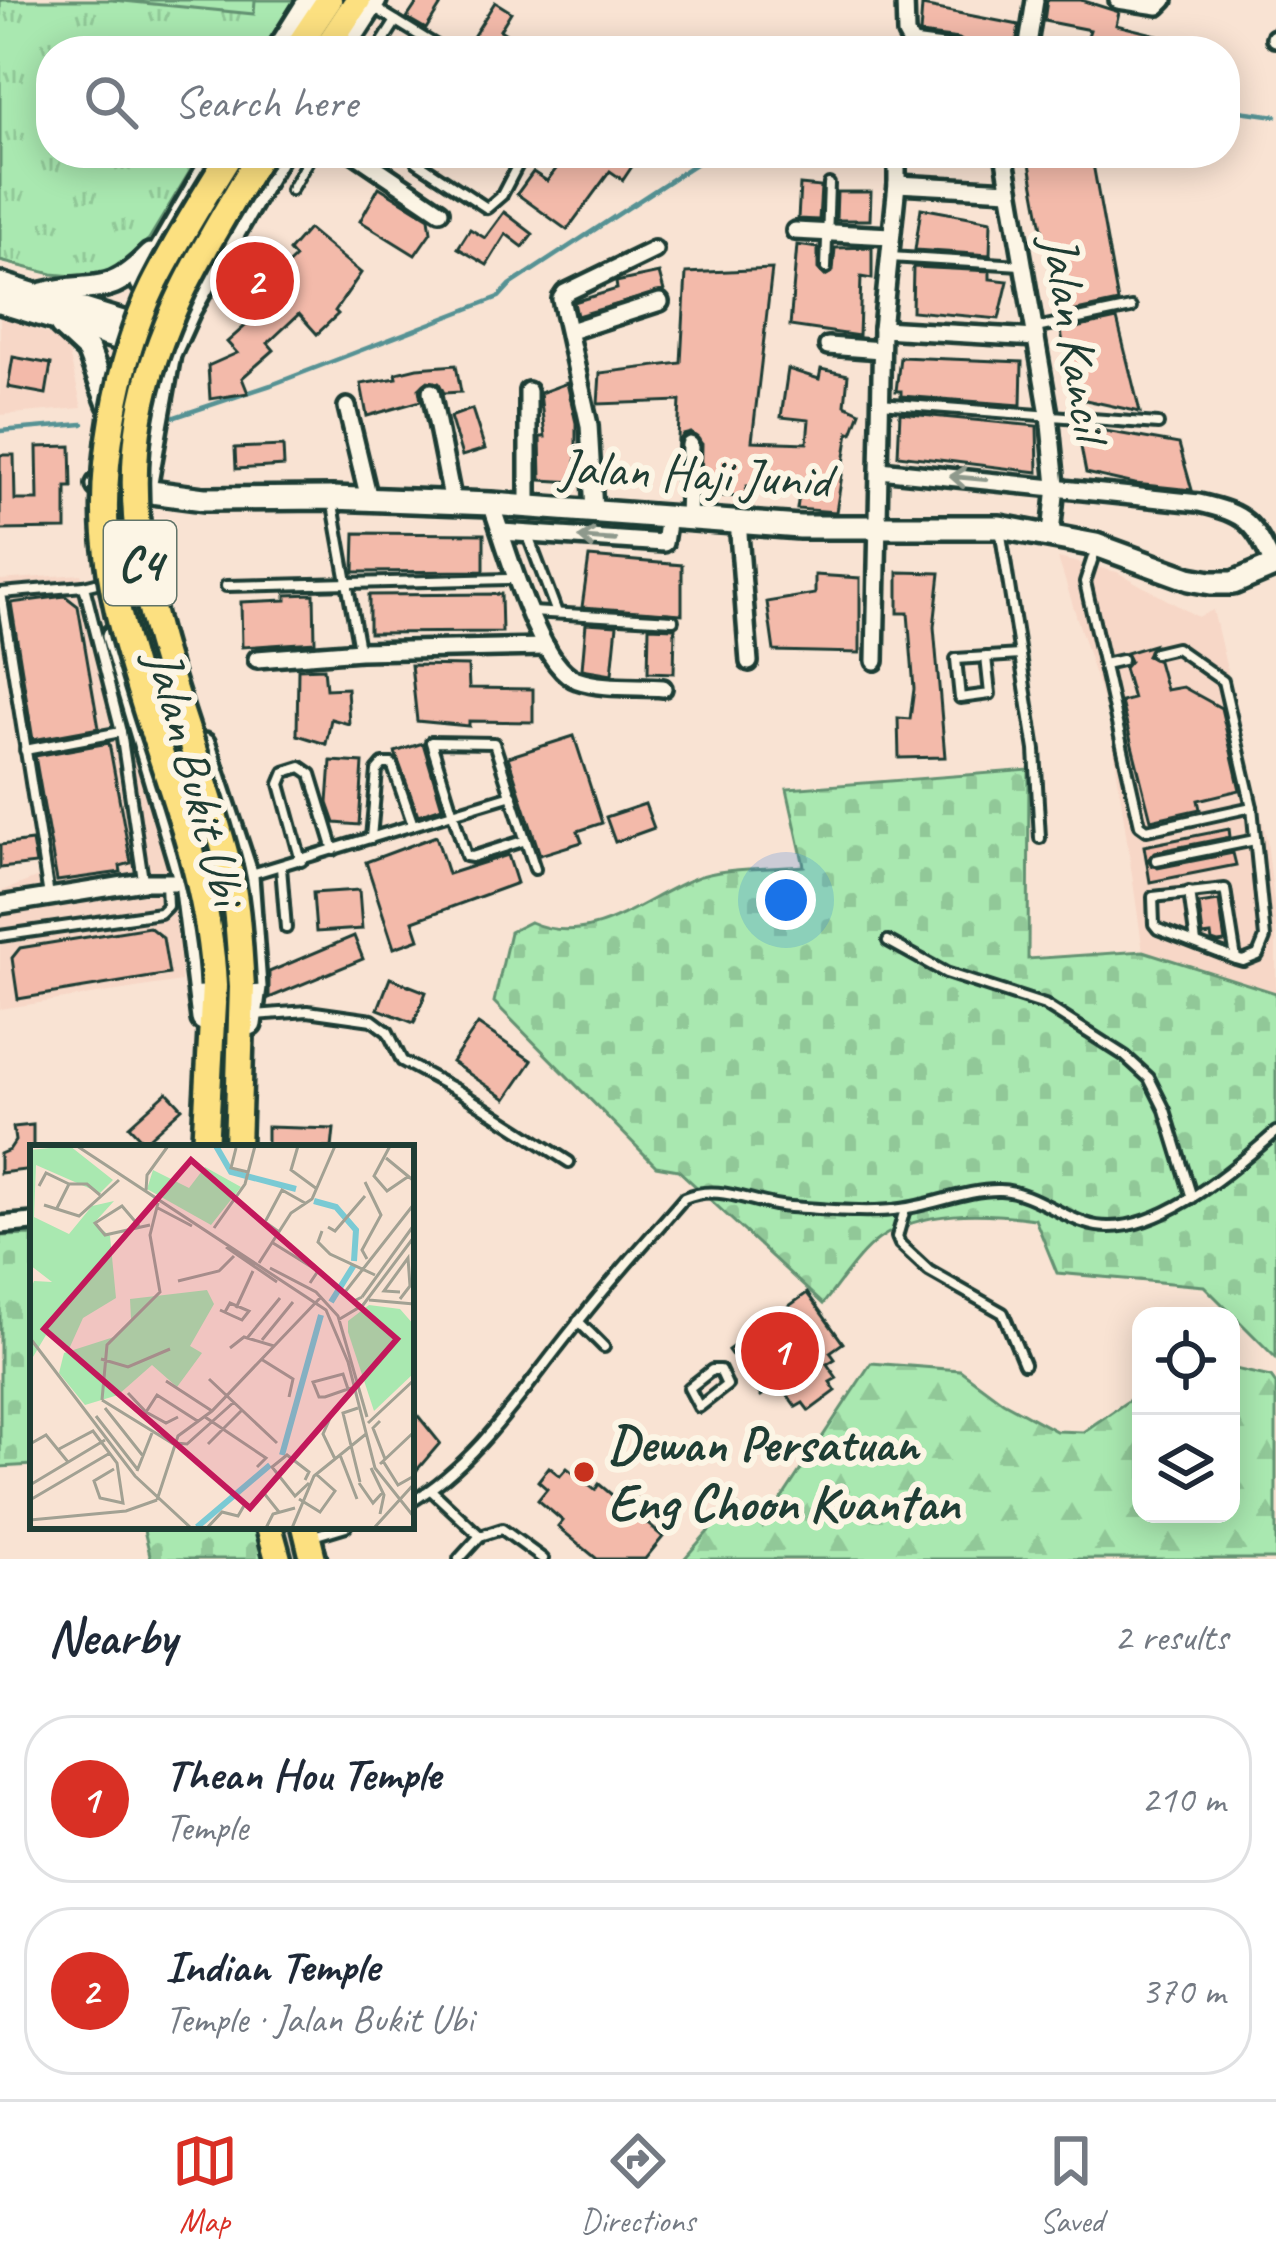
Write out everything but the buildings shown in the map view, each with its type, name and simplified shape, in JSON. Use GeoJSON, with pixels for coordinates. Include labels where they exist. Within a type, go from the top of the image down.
{"type":"FeatureCollection","features":[{"type":"Feature","properties":{"kind":"main road"},"geometry":{"type":"LineString","coordinates":[[305,36],[329,0]]}},
{"type":"Feature","properties":{"kind":"main road"},"geometry":{"type":"LineString","coordinates":[[337,36],[368,2]]}},
{"type":"Feature","properties":{"kind":"main road","name":"C4"},"geometry":{"type":"LineString","coordinates":[[205,1145],[212,943],[202,886],[121,618],[107,553],[106,504],[115,416],[137,330],[152,290],[222,168]]}},
{"type":"Feature","properties":{"kind":"main road","name":"C4"},"geometry":{"type":"LineString","coordinates":[[237,1145],[242,987],[229,866],[151,616],[138,556],[134,482],[140,416],[161,342],[199,260],[252,168]]}},
{"type":"Feature","properties":{"kind":"main road"},"geometry":{"type":"LineString","coordinates":[[270,1529],[278,1559]]}},
{"type":"Feature","properties":{"kind":"street"},"geometry":{"type":"LineString","coordinates":[[287,36],[310,0]]}},
{"type":"Feature","properties":{"kind":"street"},"geometry":{"type":"LineString","coordinates":[[905,0],[907,36]]}},
{"type":"Feature","properties":{"kind":"street"},"geometry":{"type":"LineString","coordinates":[[1030,36],[1034,0]]}},
{"type":"Feature","properties":{"kind":"street"},"geometry":{"type":"LineString","coordinates":[[1118,0],[1157,6],[1165,0]]}},
{"type":"Feature","properties":{"kind":"street"},"geometry":{"type":"LineString","coordinates":[[350,36],[368,2]]}},
{"type":"Feature","properties":{"kind":"street","name":"Jalan Bukit Ubi"},"geometry":{"type":"LineString","coordinates":[[206,1092],[202,994],[123,680],[92,584],[98,485],[123,331],[162,244],[208,168]]}},
{"type":"Feature","properties":{"kind":"street","name":"Jalan Bukit Ubi"},"geometry":{"type":"LineString","coordinates":[[236,1092],[255,987],[247,876],[176,667],[150,568],[144,493],[172,346],[271,168]]}},
{"type":"Feature","properties":{"kind":"street"},"geometry":{"type":"LineString","coordinates":[[376,168],[440,211]]}},
{"type":"Feature","properties":{"kind":"street"},"geometry":{"type":"LineString","coordinates":[[875,661],[881,350],[897,168]]}},
{"type":"Feature","properties":{"kind":"street","name":"Jalan Kancil"},"geometry":{"type":"LineString","coordinates":[[1006,168],[1049,414],[1056,486],[1051,534]]}},
{"type":"Feature","properties":{"kind":"street"},"geometry":{"type":"LineString","coordinates":[[897,184],[1010,190]]}},
{"type":"Feature","properties":{"kind":"street"},"geometry":{"type":"LineString","coordinates":[[795,231],[890,236]]}},
{"type":"Feature","properties":{"kind":"street"},"geometry":{"type":"LineString","coordinates":[[0,302],[41,306],[104,288],[120,282],[162,244]]}},
{"type":"Feature","properties":{"kind":"street"},"geometry":{"type":"LineString","coordinates":[[594,511],[589,424],[562,295],[654,250]]}},
{"type":"Feature","properties":{"kind":"street"},"geometry":{"type":"LineString","coordinates":[[0,284],[41,306],[172,346]]}},
{"type":"Feature","properties":{"kind":"street"},"geometry":{"type":"LineString","coordinates":[[570,332],[660,302]]}},
{"type":"Feature","properties":{"kind":"street"},"geometry":{"type":"LineString","coordinates":[[41,306],[88,350],[109,404]]}},
{"type":"Feature","properties":{"kind":"street"},"geometry":{"type":"LineString","coordinates":[[882,329],[1035,333]]}},
{"type":"Feature","properties":{"kind":"street"},"geometry":{"type":"LineString","coordinates":[[828,346],[881,350]]}},
{"type":"Feature","properties":{"kind":"street"},"geometry":{"type":"LineString","coordinates":[[431,392],[453,502]]}},
{"type":"Feature","properties":{"kind":"street"},"geometry":{"type":"LineString","coordinates":[[528,392],[529,507]]}},
{"type":"Feature","properties":{"kind":"street"},"geometry":{"type":"LineString","coordinates":[[347,407],[369,499]]}},
{"type":"Feature","properties":{"kind":"street"},"geometry":{"type":"LineString","coordinates":[[502,532],[664,543],[678,518],[690,446]]}},
{"type":"Feature","properties":{"kind":"street"},"geometry":{"type":"LineString","coordinates":[[148,461],[166,482],[204,499]]}},
{"type":"Feature","properties":{"kind":"street"},"geometry":{"type":"LineString","coordinates":[[880,470],[1199,502],[1234,511],[1258,533],[1275,566]]}},
{"type":"Feature","properties":{"kind":"street","name":"Jalan Haji Junid"},"geometry":{"type":"LineString","coordinates":[[98,485],[204,499],[453,502],[800,527],[1000,527],[1096,545],[1211,583],[1233,583],[1275,566]]}},
{"type":"Feature","properties":{"kind":"street"},"geometry":{"type":"LineString","coordinates":[[491,504],[546,647],[572,679],[663,688]]}},
{"type":"Feature","properties":{"kind":"street"},"geometry":{"type":"LineString","coordinates":[[738,521],[748,662]]}},
{"type":"Feature","properties":{"kind":"street"},"geometry":{"type":"LineString","coordinates":[[257,658],[546,647]]}},
{"type":"Feature","properties":{"kind":"street"},"geometry":{"type":"LineString","coordinates":[[123,680],[127,666],[148,651],[176,667]]}},
{"type":"Feature","properties":{"kind":"street"},"geometry":{"type":"LineString","coordinates":[[0,905],[143,882],[176,882]]}},
{"type":"Feature","properties":{"kind":"street"},"geometry":{"type":"LineString","coordinates":[[0,1225],[30,1222]]}},
{"type":"Feature","properties":{"kind":"lane"},"geometry":{"type":"LineString","coordinates":[[368,2],[420,36]]}},
{"type":"Feature","properties":{"kind":"lane"},"geometry":{"type":"LineString","coordinates":[[386,36],[396,21]]}},
{"type":"Feature","properties":{"kind":"lane"},"geometry":{"type":"LineString","coordinates":[[291,190],[303,168]]}},
{"type":"Feature","properties":{"kind":"lane"},"geometry":{"type":"LineString","coordinates":[[426,168],[487,208],[502,195],[516,168]]}},
{"type":"Feature","properties":{"kind":"lane"},"geometry":{"type":"LineString","coordinates":[[826,268],[829,184]]}},
{"type":"Feature","properties":{"kind":"lane"},"geometry":{"type":"LineString","coordinates":[[888,257],[1022,265]]}},
{"type":"Feature","properties":{"kind":"lane"},"geometry":{"type":"LineString","coordinates":[[1035,333],[1131,308]]}},
{"type":"Feature","properties":{"kind":"lane"},"geometry":{"type":"LineString","coordinates":[[880,403],[1158,424]]}},
{"type":"Feature","properties":{"kind":"lane"},"geometry":{"type":"LineString","coordinates":[[332,498],[360,651]]}},
{"type":"Feature","properties":{"kind":"lane"},"geometry":{"type":"LineString","coordinates":[[1000,527],[1035,750],[1040,838]]}},
{"type":"Feature","properties":{"kind":"lane"},"geometry":{"type":"LineString","coordinates":[[528,534],[557,613]]}},
{"type":"Feature","properties":{"kind":"lane"},"geometry":{"type":"LineString","coordinates":[[1096,545],[1085,582],[1143,828],[1252,807]]}},
{"type":"Feature","properties":{"kind":"lane"},"geometry":{"type":"LineString","coordinates":[[226,586],[508,579]]}},
{"type":"Feature","properties":{"kind":"lane"},"geometry":{"type":"LineString","coordinates":[[49,897],[1,593],[92,584],[121,732],[143,882]]}},
{"type":"Feature","properties":{"kind":"lane"},"geometry":{"type":"LineString","coordinates":[[531,611],[673,620]]}},
{"type":"Feature","properties":{"kind":"lane"},"geometry":{"type":"LineString","coordinates":[[1155,653],[1176,648],[1223,681],[1252,807],[1265,938],[1252,960],[1236,959],[1156,927],[1150,901],[1154,897],[1222,888],[1227,891],[1236,959]]}},
{"type":"Feature","properties":{"kind":"lane"},"geometry":{"type":"LineString","coordinates":[[986,657],[990,694],[960,698],[956,659],[986,657],[1020,655]]}},
{"type":"Feature","properties":{"kind":"lane"},"geometry":{"type":"LineString","coordinates":[[1104,664],[1122,660]]}},
{"type":"Feature","properties":{"kind":"lane"},"geometry":{"type":"LineString","coordinates":[[25,750],[121,732]]}},
{"type":"Feature","properties":{"kind":"lane"},"geometry":{"type":"LineString","coordinates":[[526,840],[466,856],[431,742],[494,742],[512,795],[526,840],[535,869]]}},
{"type":"Feature","properties":{"kind":"lane"},"geometry":{"type":"LineString","coordinates":[[371,838],[377,771],[383,764],[392,764],[413,825]]}},
{"type":"Feature","properties":{"kind":"lane"},"geometry":{"type":"LineString","coordinates":[[301,861],[280,784],[285,772],[301,767],[311,774],[334,850]]}},
{"type":"Feature","properties":{"kind":"lane"},"geometry":{"type":"LineString","coordinates":[[247,876],[512,795]]}},
{"type":"Feature","properties":{"kind":"lane"},"geometry":{"type":"LineString","coordinates":[[1156,860],[1255,840]]}},
{"type":"Feature","properties":{"kind":"lane"},"geometry":{"type":"LineString","coordinates":[[281,867],[286,928]]}},
{"type":"Feature","properties":{"kind":"lane"},"geometry":{"type":"LineString","coordinates":[[0,936],[160,913],[176,882]]}},
{"type":"Feature","properties":{"kind":"lane"},"geometry":{"type":"LineString","coordinates":[[1189,892],[1196,944]]}},
{"type":"Feature","properties":{"kind":"lane"},"geometry":{"type":"LineString","coordinates":[[888,940],[946,973],[1045,1005],[1125,1056],[1149,1078],[1165,1110],[1192,1198]]}},
{"type":"Feature","properties":{"kind":"lane"},"geometry":{"type":"LineString","coordinates":[[252,1015],[308,1011],[372,1020],[388,1032],[402,1061],[460,1092],[568,1162]]}},
{"type":"Feature","properties":{"kind":"lane"},"geometry":{"type":"LineString","coordinates":[[414,1500],[472,1454],[684,1198],[704,1190],[780,1207],[905,1209],[999,1190],[1025,1195],[1048,1209],[1107,1230],[1139,1223],[1192,1198],[1276,1132]]}},
{"type":"Feature","properties":{"kind":"lane"},"geometry":{"type":"LineString","coordinates":[[905,1209],[900,1244],[929,1271],[1003,1313],[1024,1364]]}},
{"type":"Feature","properties":{"kind":"lane"},"geometry":{"type":"LineString","coordinates":[[578,1321],[604,1347]]}},
{"type":"Feature","properties":{"kind":"lane"},"geometry":{"type":"LineString","coordinates":[[720,1370],[727,1385],[699,1407],[689,1391],[691,1384],[720,1370]]}},
{"type":"Feature","properties":{"kind":"lane"},"geometry":{"type":"LineString","coordinates":[[430,1490],[480,1536]]}},
{"type":"Feature","properties":{"kind":"lane"},"geometry":{"type":"LineString","coordinates":[[459,1559],[480,1536],[502,1529],[543,1559]]}},
{"type":"Feature","properties":{"kind":"shaded area"},"geometry":{"type":"Polygon","coordinates":[[[0,315],[66,341],[82,408],[0,415],[0,315]]]}},
{"type":"Feature","properties":{"kind":"shaded area"},"geometry":{"type":"Polygon","coordinates":[[[1058,558],[1117,572],[1198,617],[1213,610],[1267,840],[1276,922],[1276,993],[1143,951],[1110,723],[1058,558]]]}},
{"type":"Feature","properties":{"kind":"shaded area"},"geometry":{"type":"Polygon","coordinates":[[[81,574],[179,892],[181,981],[0,1009],[0,892],[41,876],[0,617],[0,580],[81,574]]]}},
{"type":"Feature","properties":{"kind":"green space"},"geometry":{"type":"Polygon","coordinates":[[[0,0],[294,0],[271,36],[36,36],[36,168],[192,168],[149,239],[105,279],[52,274],[0,261],[0,0]]]}},
{"type":"Feature","properties":{"kind":"green space"},"geometry":{"type":"Polygon","coordinates":[[[113,0],[255,0],[254,14],[113,0]]]}},
{"type":"Feature","properties":{"kind":"green space"},"geometry":{"type":"Polygon","coordinates":[[[1029,770],[1028,959],[1143,951],[1276,993],[1276,1358],[1240,1322],[1240,1307],[1225,1307],[1204,1286],[1057,1273],[1035,1219],[954,1215],[896,1229],[864,1253],[823,1304],[678,1170],[656,1166],[494,1002],[510,932],[530,922],[552,929],[594,926],[705,875],[804,866],[787,789],[1029,770]]]}},
{"type":"Feature","properties":{"kind":"green space"},"geometry":{"type":"Polygon","coordinates":[[[30,1235],[30,1465],[0,1467],[0,1236],[30,1235]]]}},
{"type":"Feature","properties":{"kind":"green space"},"geometry":{"type":"Polygon","coordinates":[[[871,1363],[960,1370],[1003,1402],[1056,1431],[1083,1432],[1132,1398],[1132,1523],[1240,1523],[1240,1370],[1271,1377],[1276,1384],[1276,1559],[684,1559],[734,1502],[763,1527],[871,1363]]]}},
{"type":"Feature","properties":{"kind":"green space"},"geometry":{"type":"Polygon","coordinates":[[[144,1529],[256,1529],[267,1559],[151,1559],[144,1529]]]}},
{"type":"Feature","properties":{"kind":"waterway"},"geometry":{"type":"LineString","coordinates":[[1240,111],[1276,116]]}},
{"type":"Feature","properties":{"kind":"waterway"},"geometry":{"type":"LineString","coordinates":[[175,417],[499,297],[510,285],[689,168]]}},
{"type":"Feature","properties":{"kind":"waterway"},"geometry":{"type":"LineString","coordinates":[[0,431],[83,424]]}},
{"type":"Feature","properties":{"kind":"place","name":"Indian Temple"},"geometry":{"type":"Point","coordinates":[255,281]}},
{"type":"Feature","properties":{"kind":"place","name":"Thean Hou Temple"},"geometry":{"type":"Point","coordinates":[780,1351]}},
{"type":"Feature","properties":{"kind":"place","name":"Dewan Persatuan Eng Choon Kuantan"},"geometry":{"type":"Point","coordinates":[584,1472]}}]}
